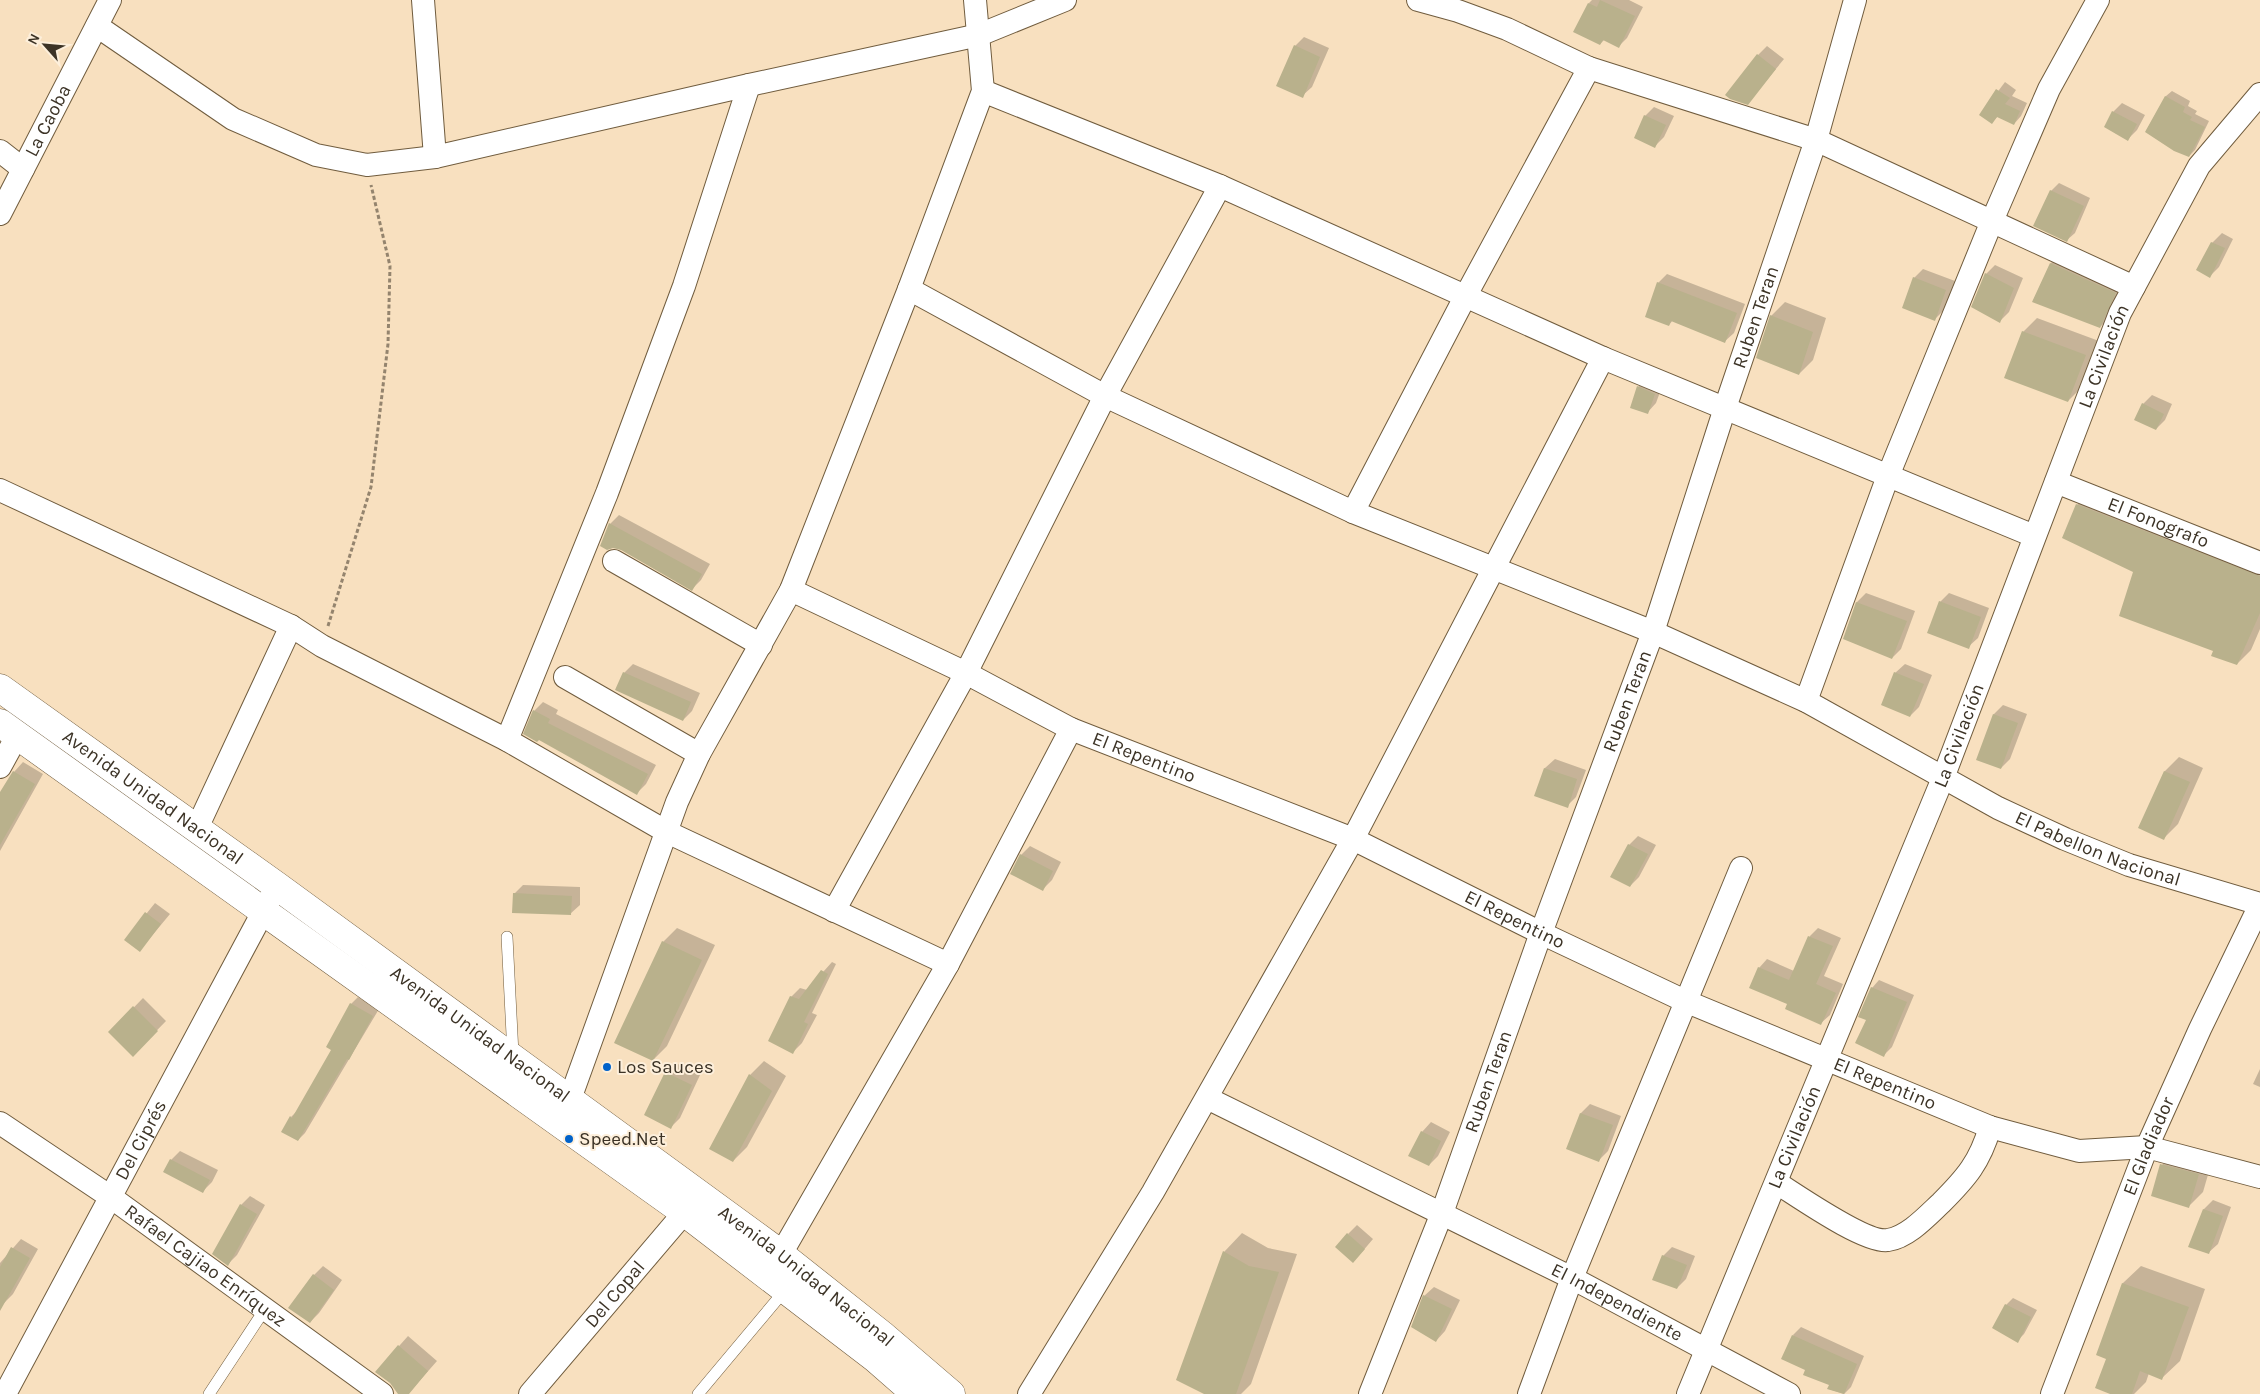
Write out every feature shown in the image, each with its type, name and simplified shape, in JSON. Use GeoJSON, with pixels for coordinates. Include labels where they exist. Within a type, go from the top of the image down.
{"type":"FeatureCollection","features":[{"type":"Feature","properties":{"kind":"main road","name":"Avenida Unidad Nacional"},"geometry":{"type":"LineString","coordinates":[[0,688],[277,886],[570,1100],[692,1203],[786,1289],[876,1359],[916,1394]]}},
{"type":"Feature","properties":{"kind":"main road","name":"Avenida Unidad Nacional"},"geometry":{"type":"LineString","coordinates":[[8,730],[263,912],[692,1203],[781,1254],[880,1334],[950,1394]]}},
{"type":"Feature","properties":{"kind":"street","name":"La Caoba"},"geometry":{"type":"LineString","coordinates":[[0,214],[110,0]]}},
{"type":"Feature","properties":{"kind":"street"},"geometry":{"type":"LineString","coordinates":[[423,0],[434,158]]}},
{"type":"Feature","properties":{"kind":"street"},"geometry":{"type":"LineString","coordinates":[[570,1100],[677,802],[700,754],[791,590],[910,289],[982,91],[975,0]]}},
{"type":"Feature","properties":{"kind":"street"},"geometry":{"type":"LineString","coordinates":[[96,26],[233,119],[316,155],[366,165],[434,158],[748,84],[979,35],[1065,0]]}},
{"type":"Feature","properties":{"kind":"street"},"geometry":{"type":"LineString","coordinates":[[1418,0],[1458,11],[1507,29],[1589,68],[1816,140],[2134,287]]}},
{"type":"Feature","properties":{"kind":"street","name":"Ruben Teran"},"geometry":{"type":"LineString","coordinates":[[1370,1394],[1442,1213],[1541,933],[1653,632],[1725,408],[1816,140],[1855,0]]}},
{"type":"Feature","properties":{"kind":"street"},"geometry":{"type":"LineString","coordinates":[[1806,701],[1888,476],[1992,221],[2049,89],[2098,0]]}},
{"type":"Feature","properties":{"kind":"street"},"geometry":{"type":"LineString","coordinates":[[1353,512],[1465,296],[1589,68]]}},
{"type":"Feature","properties":{"kind":"street"},"geometry":{"type":"LineString","coordinates":[[507,740],[607,493],[684,286],[748,84]]}},
{"type":"Feature","properties":{"kind":"street"},"geometry":{"type":"LineString","coordinates":[[982,91],[1220,186],[1603,358],[2034,536]]}},
{"type":"Feature","properties":{"kind":"street","name":"La Civilación"},"geometry":{"type":"LineString","coordinates":[[1688,1394],[1777,1183],[1942,778],[2120,313],[2199,166],[2260,94]]}},
{"type":"Feature","properties":{"kind":"street"},"geometry":{"type":"LineString","coordinates":[[0,151],[23,170]]}},
{"type":"Feature","properties":{"kind":"street"},"geometry":{"type":"LineString","coordinates":[[834,911],[966,673],[1105,396],[1220,186]]}},
{"type":"Feature","properties":{"kind":"street","name":"El Pabellon Nacional"},"geometry":{"type":"LineString","coordinates":[[910,289],[1105,396],[1353,512],[1653,632],[1806,701],[1998,808],[2065,839],[2120,862],[2260,905]]}},
{"type":"Feature","properties":{"kind":"street"},"geometry":{"type":"LineString","coordinates":[[1029,1394],[1153,1192],[1208,1098],[1353,839],[1603,358]]}},
{"type":"Feature","properties":{"kind":"street","name":"El Fonografo"},"geometry":{"type":"LineString","coordinates":[[2056,482],[2260,562]]}},
{"type":"Feature","properties":{"kind":"street"},"geometry":{"type":"LineString","coordinates":[[0,490],[291,626],[322,646],[507,740],[666,832],[948,964]]}},
{"type":"Feature","properties":{"kind":"street"},"geometry":{"type":"LineString","coordinates":[[614,561],[760,645]]}},
{"type":"Feature","properties":{"kind":"street","name":"El Repentino"},"geometry":{"type":"LineString","coordinates":[[791,590],[966,673],[1071,729],[1353,839],[1541,933],[1685,1001],[1990,1127],[2079,1152],[2147,1146],[2260,1177]]}},
{"type":"Feature","properties":{"kind":"street"},"geometry":{"type":"LineString","coordinates":[[196,828],[291,626]]}},
{"type":"Feature","properties":{"kind":"street"},"geometry":{"type":"LineString","coordinates":[[564,677],[700,754]]}},
{"type":"Feature","properties":{"kind":"street"},"geometry":{"type":"LineString","coordinates":[[781,1254],[948,964],[1071,729]]}},
{"type":"Feature","properties":{"kind":"street"},"geometry":{"type":"LineString","coordinates":[[0,767],[8,730]]}},
{"type":"Feature","properties":{"kind":"street"},"geometry":{"type":"LineString","coordinates":[[1529,1394],[1572,1278],[1741,868]]}},
{"type":"Feature","properties":{"kind":"street","name":"Del Ciprés"},"geometry":{"type":"LineString","coordinates":[[5,1394],[112,1198],[277,886]]}},
{"type":"Feature","properties":{"kind":"street","name":"El Gladiador"},"geometry":{"type":"LineString","coordinates":[[2052,1394],[2147,1146],[2200,1029],[2260,905]]}},
{"type":"Feature","properties":{"kind":"street","name":"El Independiente"},"geometry":{"type":"LineString","coordinates":[[1208,1098],[1572,1278],[1707,1348],[1790,1394]]}},
{"type":"Feature","properties":{"kind":"street","name":"Rafael Cajiao Enríquez"},"geometry":{"type":"LineString","coordinates":[[0,1124],[112,1198],[382,1394]]}},
{"type":"Feature","properties":{"kind":"street"},"geometry":{"type":"LineString","coordinates":[[1777,1183],[1863,1235],[1888,1241],[1915,1228],[1963,1181],[1984,1149],[1990,1127]]}},
{"type":"Feature","properties":{"kind":"street","name":"Del Copal"},"geometry":{"type":"LineString","coordinates":[[530,1394],[692,1203]]}},
{"type":"Feature","properties":{"kind":"lane"},"geometry":{"type":"LineString","coordinates":[[506,936],[513,1058]]}},
{"type":"Feature","properties":{"kind":"lane"},"geometry":{"type":"LineString","coordinates":[[698,1394],[786,1289]]}},
{"type":"Feature","properties":{"kind":"lane"},"geometry":{"type":"LineString","coordinates":[[209,1394],[265,1309]]}},
{"type":"Feature","properties":{"kind":"path"},"geometry":{"type":"LineString","coordinates":[[322,646],[371,487],[388,344],[390,266],[366,165]]}},
{"type":"Feature","properties":{"kind":"building"},"geometry":{"type":"Polygon","coordinates":[[[1600,0],[1635,16],[1619,48],[1603,40],[1600,45],[1573,32],[1588,3],[1597,7],[1600,0]]]}},
{"type":"Feature","properties":{"kind":"building"},"geometry":{"type":"Polygon","coordinates":[[[1294,45],[1320,57],[1303,98],[1276,86],[1294,45]]]}},
{"type":"Feature","properties":{"kind":"building"},"geometry":{"type":"Polygon","coordinates":[[[1757,54],[1776,69],[1748,105],[1730,99],[1725,95],[1757,54]]]}},
{"type":"Feature","properties":{"kind":"building"},"geometry":{"type":"Polygon","coordinates":[[[1996,89],[2010,98],[2005,104],[2020,111],[2014,125],[1997,117],[1992,124],[1979,115],[1996,89]]]}},
{"type":"Feature","properties":{"kind":"building"},"geometry":{"type":"Polygon","coordinates":[[[2165,96],[2185,107],[2183,112],[2192,117],[2190,120],[2205,127],[2189,157],[2174,151],[2145,132],[2165,96]]]}},
{"type":"Feature","properties":{"kind":"building"},"geometry":{"type":"Polygon","coordinates":[[[2112,111],[2137,124],[2128,141],[2104,127],[2112,111]]]}},
{"type":"Feature","properties":{"kind":"building"},"geometry":{"type":"Polygon","coordinates":[[[1644,115],[1666,125],[1655,148],[1634,138],[1644,115]]]}},
{"type":"Feature","properties":{"kind":"building"},"geometry":{"type":"Polygon","coordinates":[[[2050,190],[2084,206],[2067,242],[2033,226],[2050,190]]]}},
{"type":"Feature","properties":{"kind":"building"},"geometry":{"type":"Polygon","coordinates":[[[2211,242],[2225,248],[2210,278],[2196,270],[2211,242]]]}},
{"type":"Feature","properties":{"kind":"building"},"geometry":{"type":"Polygon","coordinates":[[[2050,263],[2116,293],[2100,328],[2032,302],[2050,263]]]}},
{"type":"Feature","properties":{"kind":"building"},"geometry":{"type":"Polygon","coordinates":[[[1985,273],[2014,288],[2000,323],[1971,307],[1985,273]]]}},
{"type":"Feature","properties":{"kind":"building"},"geometry":{"type":"Polygon","coordinates":[[[1913,277],[1946,290],[1935,321],[1902,308],[1913,277]]]}},
{"type":"Feature","properties":{"kind":"building"},"geometry":{"type":"Polygon","coordinates":[[[1657,282],[1737,313],[1725,343],[1671,321],[1669,326],[1645,317],[1657,282]]]}},
{"type":"Feature","properties":{"kind":"building"},"geometry":{"type":"Polygon","coordinates":[[[1770,315],[1813,332],[1799,375],[1756,358],[1770,315]]]}},
{"type":"Feature","properties":{"kind":"building"},"geometry":{"type":"Polygon","coordinates":[[[2022,331],[2086,355],[2068,402],[2004,378],[2022,331]]]}},
{"type":"Feature","properties":{"kind":"building"},"geometry":{"type":"Polygon","coordinates":[[[1637,386],[1655,394],[1648,414],[1630,408],[1637,386]]]}},
{"type":"Feature","properties":{"kind":"building"},"geometry":{"type":"Polygon","coordinates":[[[2142,403],[2164,414],[2156,430],[2134,420],[2142,403]]]}},
{"type":"Feature","properties":{"kind":"building"},"geometry":{"type":"Polygon","coordinates":[[[2076,504],[2260,576],[2260,613],[2237,665],[2211,656],[2213,651],[2119,616],[2133,572],[2062,538],[2076,504]]]}},
{"type":"Feature","properties":{"kind":"building"},"geometry":{"type":"Polygon","coordinates":[[[609,523],[702,574],[692,591],[621,550],[613,548],[607,550],[600,546],[609,523]]]}},
{"type":"Feature","properties":{"kind":"building"},"geometry":{"type":"Polygon","coordinates":[[[1939,601],[1981,617],[1969,649],[1927,633],[1939,601]]]}},
{"type":"Feature","properties":{"kind":"building"},"geometry":{"type":"Polygon","coordinates":[[[1856,602],[1907,621],[1892,659],[1843,639],[1856,602]]]}},
{"type":"Feature","properties":{"kind":"building"},"geometry":{"type":"Polygon","coordinates":[[[623,672],[691,702],[683,721],[615,690],[623,672]]]}},
{"type":"Feature","properties":{"kind":"building"},"geometry":{"type":"Polygon","coordinates":[[[1894,672],[1924,684],[1910,717],[1881,705],[1894,672]]]}},
{"type":"Feature","properties":{"kind":"building"},"geometry":{"type":"Polygon","coordinates":[[[533,710],[550,719],[548,723],[648,774],[637,795],[539,740],[537,742],[523,734],[533,710]]]}},
{"type":"Feature","properties":{"kind":"building"},"geometry":{"type":"Polygon","coordinates":[[[1993,714],[2018,723],[2001,769],[1976,760],[1993,714]]]}},
{"type":"Feature","properties":{"kind":"building"},"geometry":{"type":"Polygon","coordinates":[[[1544,768],[1577,779],[1568,808],[1534,796],[1544,768]]]}},
{"type":"Feature","properties":{"kind":"building"},"geometry":{"type":"Polygon","coordinates":[[[13,771],[35,784],[0,845],[0,792],[13,771]]]}},
{"type":"Feature","properties":{"kind":"building"},"geometry":{"type":"Polygon","coordinates":[[[2164,771],[2190,782],[2164,840],[2138,828],[2164,771]]]}},
{"type":"Feature","properties":{"kind":"building"},"geometry":{"type":"Polygon","coordinates":[[[1628,844],[1648,854],[1630,887],[1610,877],[1628,844]]]}},
{"type":"Feature","properties":{"kind":"building"},"geometry":{"type":"Polygon","coordinates":[[[1020,854],[1053,871],[1043,891],[1010,874],[1020,854]]]}},
{"type":"Feature","properties":{"kind":"building"},"geometry":{"type":"Polygon","coordinates":[[[513,893],[572,896],[571,915],[512,913],[513,893]]]}},
{"type":"Feature","properties":{"kind":"building"},"geometry":{"type":"Polygon","coordinates":[[[145,912],[161,924],[140,952],[124,940],[145,912]]]}},
{"type":"Feature","properties":{"kind":"building"},"geometry":{"type":"Polygon","coordinates":[[[1808,936],[1833,946],[1816,984],[1836,993],[1821,1025],[1785,1009],[1787,1004],[1749,988],[1758,967],[1789,980],[1808,936]]]}},
{"type":"Feature","properties":{"kind":"building"},"geometry":{"type":"Polygon","coordinates":[[[662,941],[702,960],[653,1061],[614,1043],[662,941]]]}},
{"type":"Feature","properties":{"kind":"building"},"geometry":{"type":"Polygon","coordinates":[[[821,970],[828,974],[804,1022],[808,1024],[793,1054],[768,1041],[790,996],[799,999],[821,970]]]}},
{"type":"Feature","properties":{"kind":"building"},"geometry":{"type":"Polygon","coordinates":[[[1871,987],[1907,1002],[1884,1057],[1855,1043],[1866,1020],[1858,1017],[1871,987]]]}},
{"type":"Feature","properties":{"kind":"building"},"geometry":{"type":"Polygon","coordinates":[[[350,1003],[373,1016],[349,1060],[347,1059],[298,1141],[281,1132],[290,1116],[292,1118],[331,1050],[326,1047],[350,1003]]]}},
{"type":"Feature","properties":{"kind":"building"},"geometry":{"type":"Polygon","coordinates":[[[133,1006],[158,1031],[133,1057],[108,1032],[133,1006]]]}},
{"type":"Feature","properties":{"kind":"building"},"geometry":{"type":"Polygon","coordinates":[[[665,1072],[692,1085],[671,1129],[644,1115],[665,1072]]]}},
{"type":"Feature","properties":{"kind":"building"},"geometry":{"type":"Polygon","coordinates":[[[749,1074],[772,1091],[733,1162],[709,1149],[749,1074]]]}},
{"type":"Feature","properties":{"kind":"building"},"geometry":{"type":"Polygon","coordinates":[[[1580,1113],[1613,1125],[1599,1162],[1566,1149],[1580,1113]]]}},
{"type":"Feature","properties":{"kind":"building"},"geometry":{"type":"Polygon","coordinates":[[[1421,1131],[1441,1141],[1429,1166],[1408,1156],[1421,1131]]]}},
{"type":"Feature","properties":{"kind":"building"},"geometry":{"type":"Polygon","coordinates":[[[170,1159],[210,1180],[203,1193],[163,1172],[170,1159]]]}},
{"type":"Feature","properties":{"kind":"building"},"geometry":{"type":"Polygon","coordinates":[[[2160,1164],[2199,1174],[2189,1208],[2151,1196],[2160,1164]]]}},
{"type":"Feature","properties":{"kind":"building"},"geometry":{"type":"Polygon","coordinates":[[[240,1204],[257,1214],[228,1266],[212,1254],[240,1204]]]}},
{"type":"Feature","properties":{"kind":"building"},"geometry":{"type":"Polygon","coordinates":[[[2203,1209],[2223,1216],[2209,1254],[2188,1247],[2203,1209]]]}},
{"type":"Feature","properties":{"kind":"building"},"geometry":{"type":"Polygon","coordinates":[[[1347,1233],[1365,1249],[1353,1263],[1335,1247],[1347,1233]]]}},
{"type":"Feature","properties":{"kind":"building"},"geometry":{"type":"Polygon","coordinates":[[[11,1247],[30,1258],[0,1311],[0,1267],[11,1247]]]}},
{"type":"Feature","properties":{"kind":"building"},"geometry":{"type":"Polygon","coordinates":[[[1223,1251],[1249,1266],[1279,1272],[1236,1394],[1204,1394],[1176,1380],[1223,1251]]]}},
{"type":"Feature","properties":{"kind":"building"},"geometry":{"type":"Polygon","coordinates":[[[1662,1255],[1687,1265],[1677,1289],[1652,1280],[1662,1255]]]}},
{"type":"Feature","properties":{"kind":"building"},"geometry":{"type":"Polygon","coordinates":[[[313,1274],[334,1290],[310,1323],[288,1308],[313,1274]]]}},
{"type":"Feature","properties":{"kind":"building"},"geometry":{"type":"Polygon","coordinates":[[[2122,1283],[2189,1307],[2162,1380],[2140,1371],[2132,1394],[2110,1394],[2095,1388],[2106,1359],[2096,1355],[2122,1283]]]}},
{"type":"Feature","properties":{"kind":"building"},"geometry":{"type":"Polygon","coordinates":[[[1423,1295],[1452,1309],[1436,1342],[1411,1327],[1423,1295]]]}},
{"type":"Feature","properties":{"kind":"building"},"geometry":{"type":"Polygon","coordinates":[[[2005,1304],[2031,1317],[2018,1343],[1992,1328],[2005,1304]]]}},
{"type":"Feature","properties":{"kind":"building"},"geometry":{"type":"Polygon","coordinates":[[[1792,1335],[1857,1364],[1844,1394],[1827,1389],[1829,1385],[1803,1375],[1805,1370],[1781,1359],[1792,1335]]]}},
{"type":"Feature","properties":{"kind":"building"},"geometry":{"type":"Polygon","coordinates":[[[398,1345],[428,1371],[409,1394],[398,1394],[390,1383],[375,1372],[398,1345]]]}},
{"type":"Feature","properties":{"kind":"place","name":"Los Sauces"},"geometry":{"type":"Point","coordinates":[607,1067]}},
{"type":"Feature","properties":{"kind":"place","name":"Speed.Net"},"geometry":{"type":"Point","coordinates":[569,1139]}}]}
